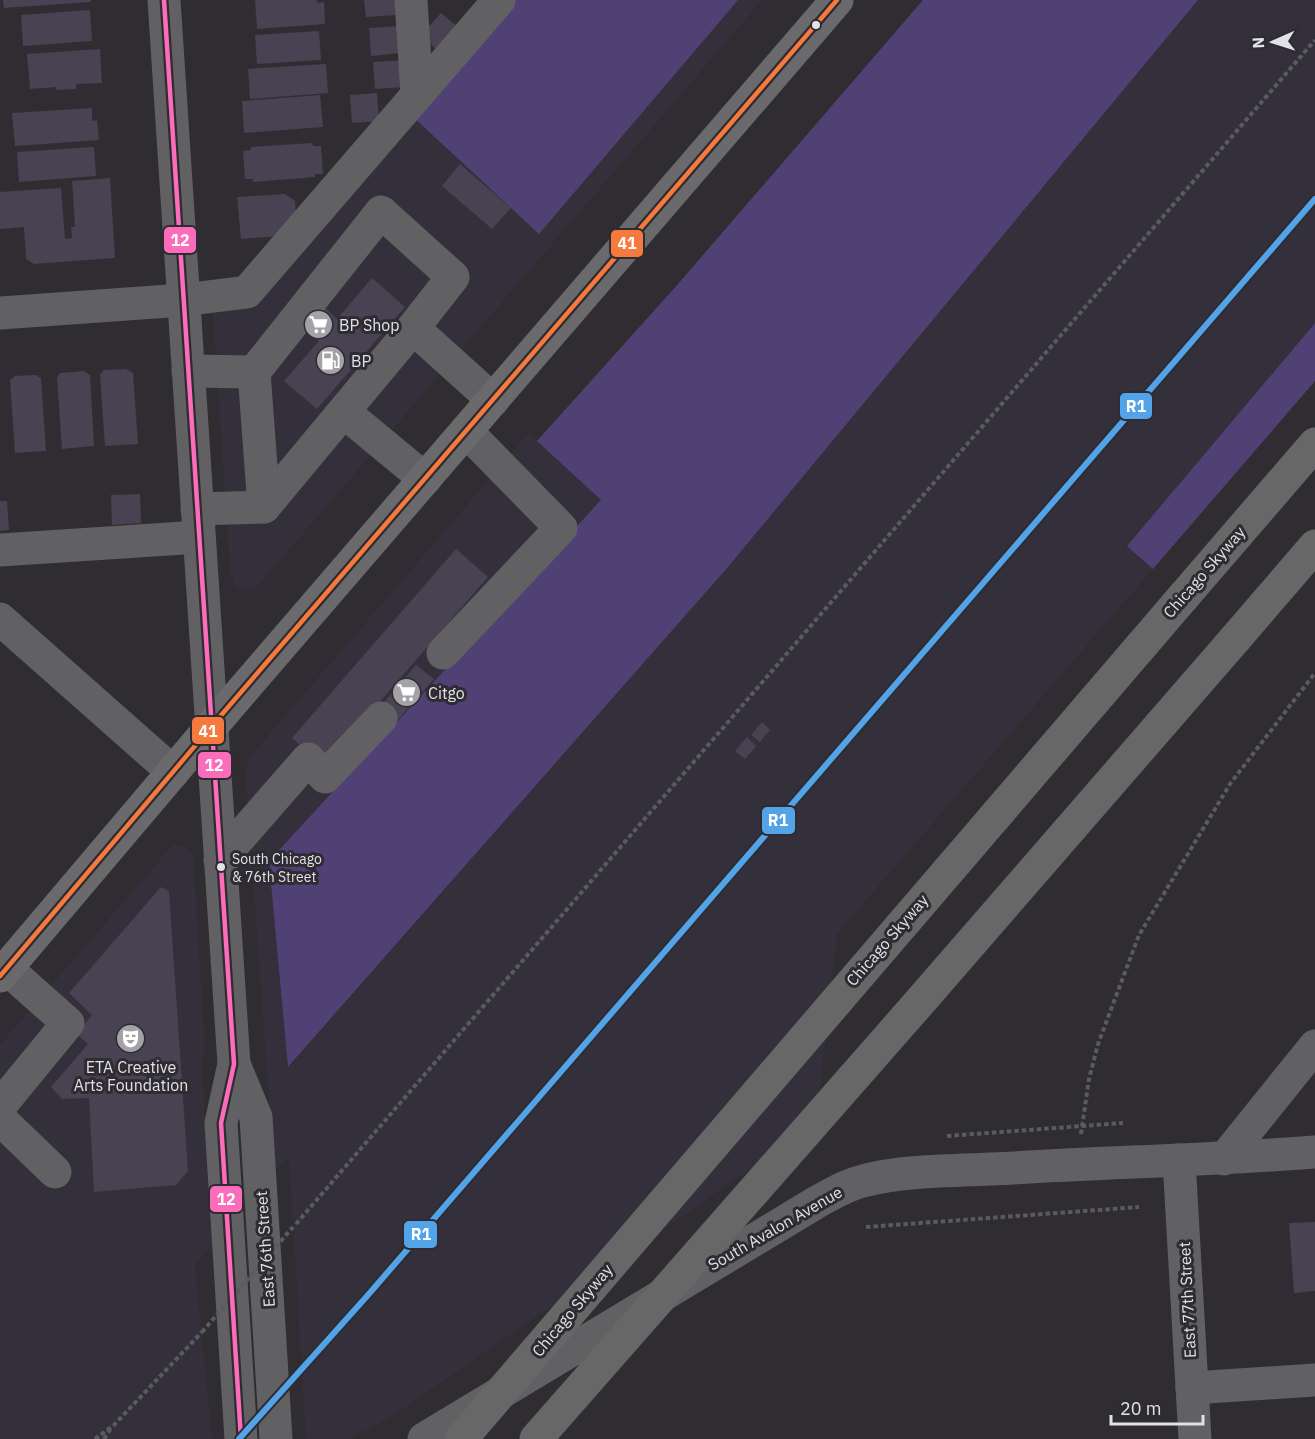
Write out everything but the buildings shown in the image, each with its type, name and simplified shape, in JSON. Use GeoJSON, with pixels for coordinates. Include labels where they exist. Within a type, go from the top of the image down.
{"type":"FeatureCollection","features":[{"type":"Feature","properties":{"kind":"highway","name":"Chicago Skyway"},"geometry":{"type":"LineString","coordinates":[[461,1439],[1315,444]]}},
{"type":"Feature","properties":{"kind":"highway"},"geometry":{"type":"LineString","coordinates":[[536,1439],[918,1004],[1315,546]]}},
{"type":"Feature","properties":{"kind":"main road"},"geometry":{"type":"LineString","coordinates":[[3,972],[837,0]]}},
{"type":"Feature","properties":{"kind":"street","name":"East 76th Street"},"geometry":{"type":"LineString","coordinates":[[164,0],[234,1064],[220,1123],[241,1439]]}},
{"type":"Feature","properties":{"kind":"street"},"geometry":{"type":"LineString","coordinates":[[411,0],[417,94]]}},
{"type":"Feature","properties":{"kind":"street"},"geometry":{"type":"LineString","coordinates":[[0,313],[183,300],[247,292],[499,0]]}},
{"type":"Feature","properties":{"kind":"street"},"geometry":{"type":"LineString","coordinates":[[0,550],[198,523],[264,507],[453,277],[381,212],[254,372],[264,507]]}},
{"type":"Feature","properties":{"kind":"street"},"geometry":{"type":"LineString","coordinates":[[413,328],[493,400]]}},
{"type":"Feature","properties":{"kind":"street"},"geometry":{"type":"LineString","coordinates":[[188,371],[254,372]]}},
{"type":"Feature","properties":{"kind":"street"},"geometry":{"type":"LineString","coordinates":[[344,412],[425,479]]}},
{"type":"Feature","properties":{"kind":"street"},"geometry":{"type":"LineString","coordinates":[[443,653],[561,528],[466,431]]}},
{"type":"Feature","properties":{"kind":"street"},"geometry":{"type":"LineString","coordinates":[[0,619],[173,772]]}},
{"type":"Feature","properties":{"kind":"street"},"geometry":{"type":"LineString","coordinates":[[220,860],[308,759],[325,777],[381,718]]}},
{"type":"Feature","properties":{"kind":"street"},"geometry":{"type":"LineString","coordinates":[[0,1106],[68,1023],[3,972]]}},
{"type":"Feature","properties":{"kind":"street"},"geometry":{"type":"LineString","coordinates":[[1224,1159],[1315,1046]]}},
{"type":"Feature","properties":{"kind":"street","name":"East 76th Street"},"geometry":{"type":"LineString","coordinates":[[234,1064],[256,1117],[276,1439]]}},
{"type":"Feature","properties":{"kind":"street"},"geometry":{"type":"LineString","coordinates":[[0,1119],[55,1172]]}},
{"type":"Feature","properties":{"kind":"street","name":"South Avalon Avenue"},"geometry":{"type":"LineString","coordinates":[[424,1439],[840,1189],[861,1181],[903,1174],[1224,1159],[1315,1152]]}},
{"type":"Feature","properties":{"kind":"street","name":"East 77th Street"},"geometry":{"type":"LineString","coordinates":[[1179,1160],[1195,1439]]}},
{"type":"Feature","properties":{"kind":"street"},"geometry":{"type":"LineString","coordinates":[[1192,1388],[1315,1380]]}},
{"type":"Feature","properties":{"kind":"path"},"geometry":{"type":"LineString","coordinates":[[104,1439],[114,1425],[202,1332],[293,1227],[1315,40]]}},
{"type":"Feature","properties":{"kind":"path"},"geometry":{"type":"LineString","coordinates":[[1079,1164],[1089,1079],[1098,1044],[1139,935],[1230,784],[1315,673]]}},
{"type":"Feature","properties":{"kind":"path"},"geometry":{"type":"LineString","coordinates":[[944,1136],[1123,1123]]}},
{"type":"Feature","properties":{"kind":"path"},"geometry":{"type":"LineString","coordinates":[[866,1227],[1139,1207]]}},
{"type":"Feature","properties":{"kind":"path"},"geometry":{"type":"LineString","coordinates":[[95,1439],[114,1425]]}},
{"type":"Feature","properties":{"kind":"shaded area"},"geometry":{"type":"Polygon","coordinates":[[[499,0],[762,0],[257,587],[245,590],[234,585],[230,569],[212,296],[247,292],[499,0]]]}},
{"type":"Feature","properties":{"kind":"shaded area"},"geometry":{"type":"Polygon","coordinates":[[[510,0],[738,0],[539,234],[411,115],[510,0]]]}},
{"type":"Feature","properties":{"kind":"shaded area"},"geometry":{"type":"Polygon","coordinates":[[[923,0],[1198,0],[728,567],[288,1067],[269,861],[601,500],[537,441],[678,284],[923,0]]]}},
{"type":"Feature","properties":{"kind":"shaded area"},"geometry":{"type":"Polygon","coordinates":[[[1198,0],[1315,0],[1315,323],[1128,545],[1153,569],[837,934],[815,1136],[784,1146],[391,1417],[349,1439],[306,1439],[289,1158],[274,1171],[247,793],[249,758],[529,433],[601,500],[269,861],[289,1067],[728,567],[1198,0]]]}},
{"type":"Feature","properties":{"kind":"shaded area"},"geometry":{"type":"Polygon","coordinates":[[[1315,323],[1315,381],[1153,569],[1127,546],[1315,323]]]}},
{"type":"Feature","properties":{"kind":"shaded area"},"geometry":{"type":"Polygon","coordinates":[[[173,845],[185,846],[193,854],[205,1048],[202,1068],[214,1244],[195,1265],[212,1439],[0,1439],[0,1045],[173,845]]]}},
{"type":"Feature","properties":{"kind":"transit line","name":"12"},"geometry":{"type":"LineString","coordinates":[[164,0],[234,1064],[221,1123],[241,1439]]}},
{"type":"Feature","properties":{"kind":"transit line","name":"41"},"geometry":{"type":"LineString","coordinates":[[0,976],[211,727],[837,0]]}},
{"type":"Feature","properties":{"kind":"transit line","name":"R1"},"geometry":{"type":"LineString","coordinates":[[239,1439],[368,1295],[1315,199]]}},
{"type":"Feature","properties":{"kind":"place","name":"BP Shop"},"geometry":{"type":"Point","coordinates":[318,325]}},
{"type":"Feature","properties":{"kind":"place","name":"BP"},"geometry":{"type":"Point","coordinates":[330,361]}},
{"type":"Feature","properties":{"kind":"place","name":"Citgo"},"geometry":{"type":"Point","coordinates":[407,693]}},
{"type":"Feature","properties":{"kind":"place","name":"South Chicago & 76th Street"},"geometry":{"type":"Point","coordinates":[221,867]}},
{"type":"Feature","properties":{"kind":"place","name":"ETA Creative Arts Foundation"},"geometry":{"type":"Point","coordinates":[131,1039]}}]}
